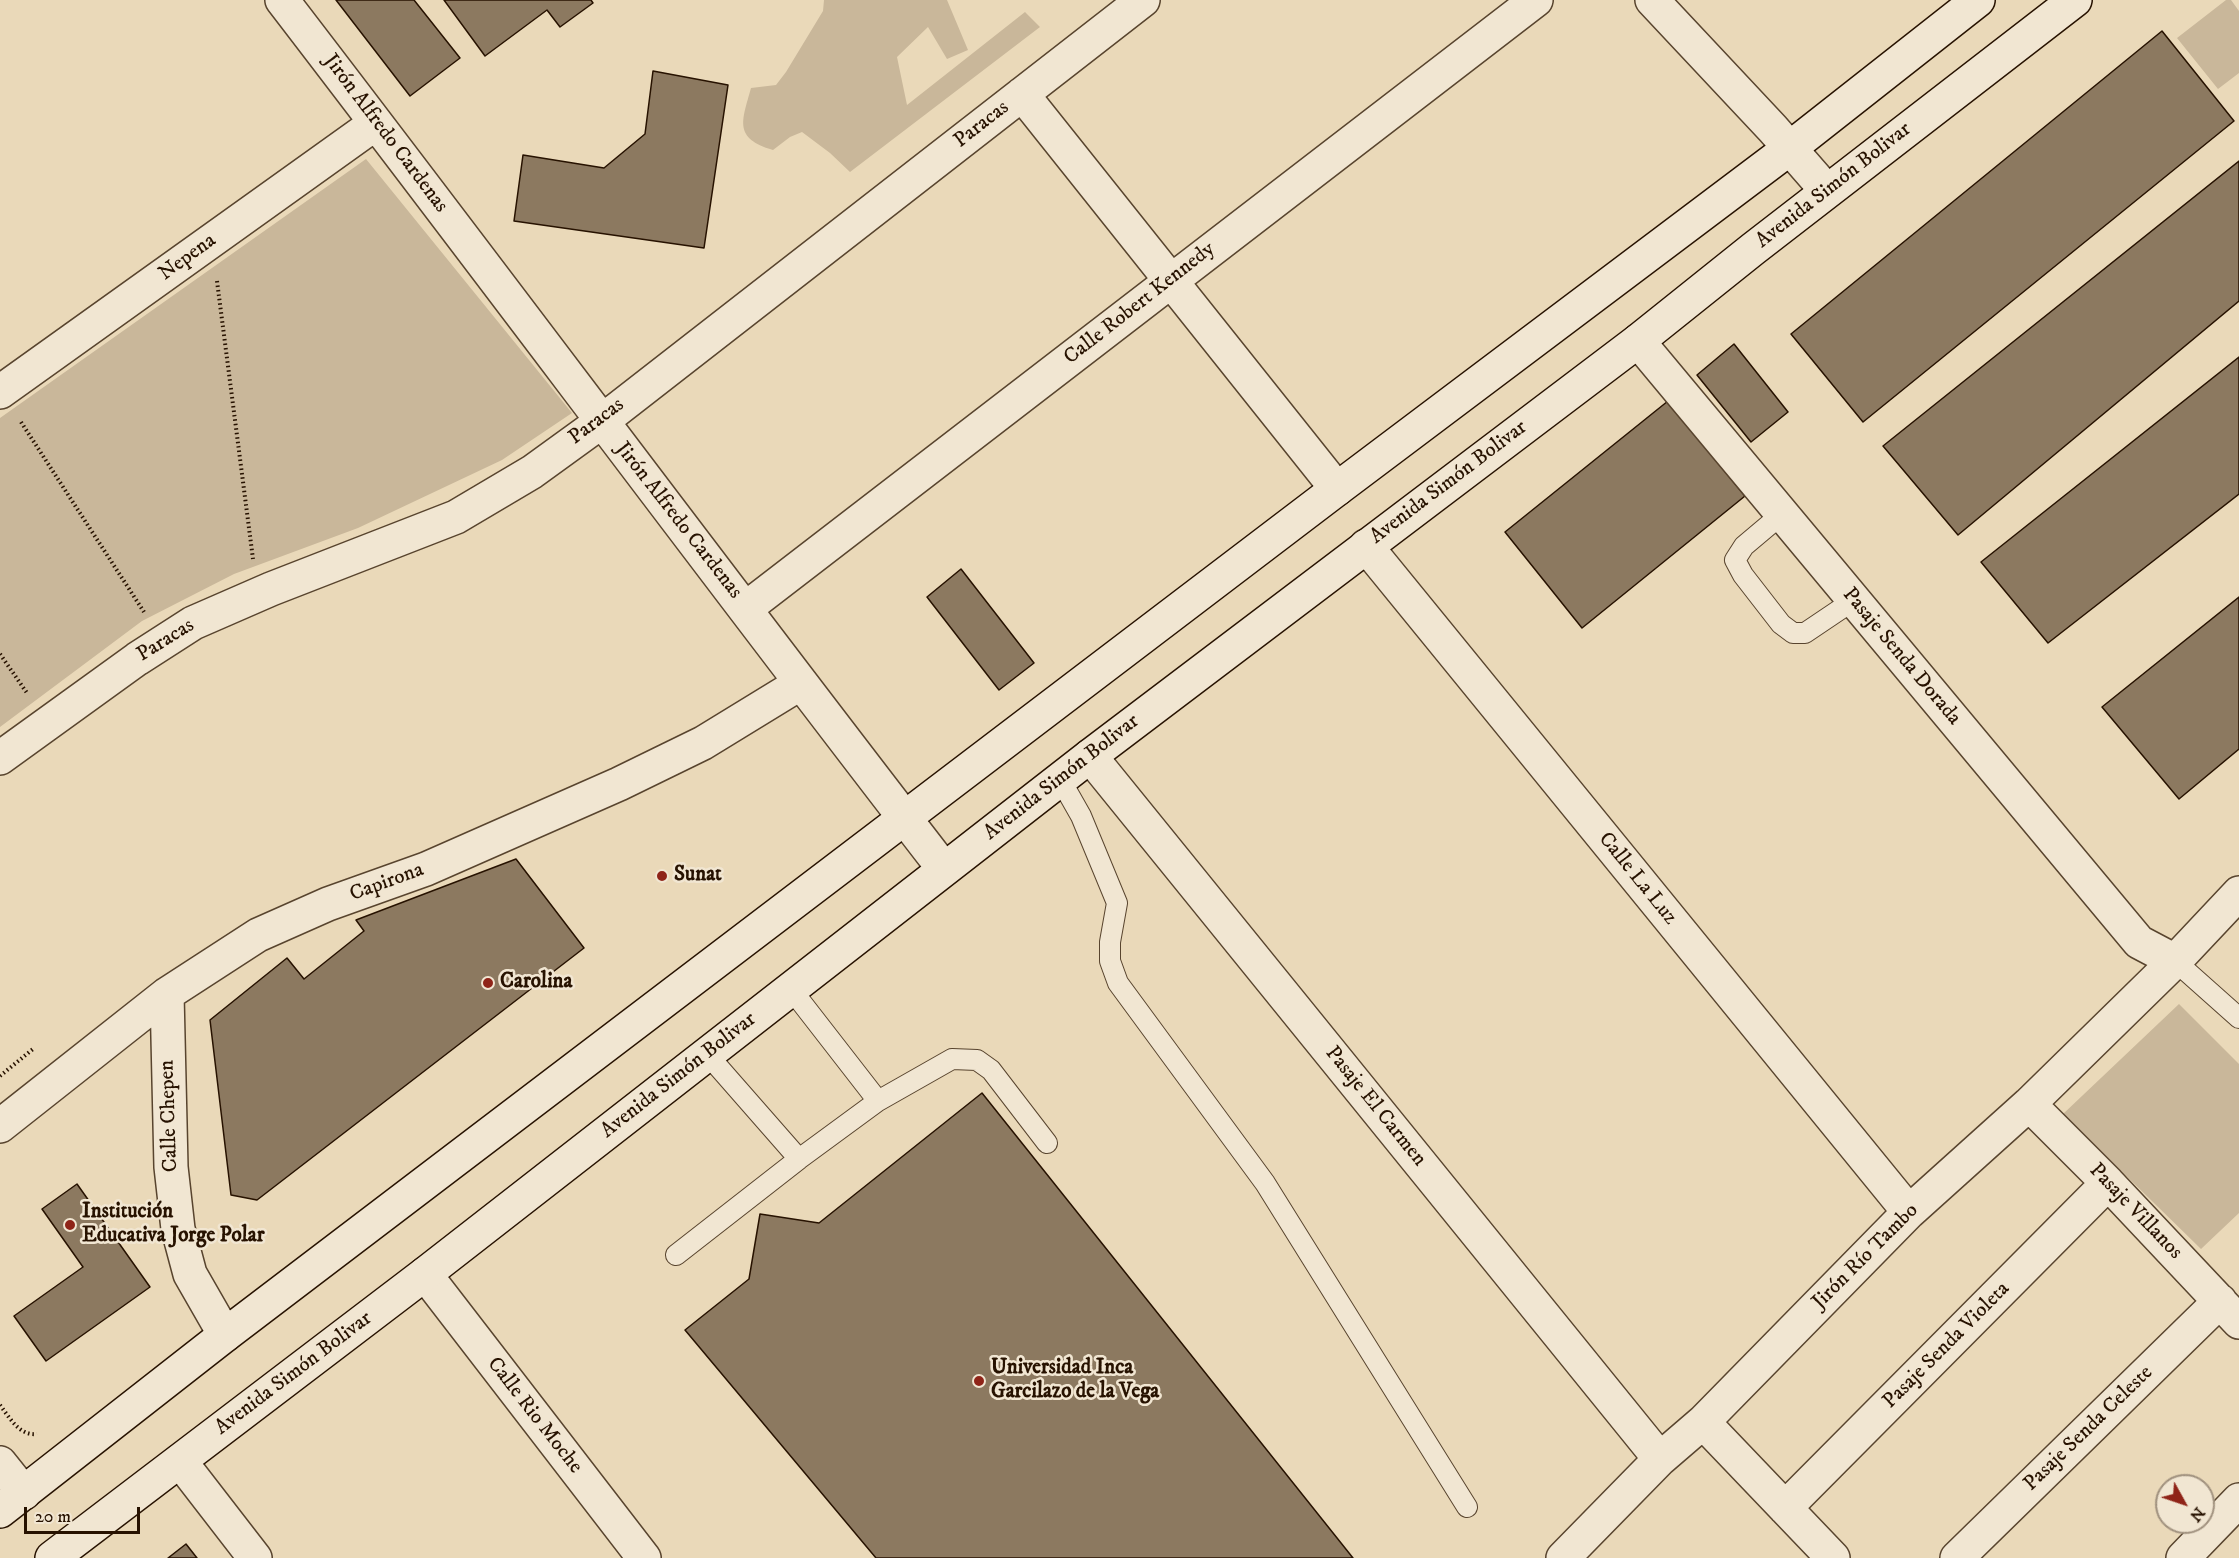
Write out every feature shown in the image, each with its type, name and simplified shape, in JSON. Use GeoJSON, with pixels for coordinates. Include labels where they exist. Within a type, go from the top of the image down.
{"type":"FeatureCollection","features":[{"type":"Feature","properties":{"kind":"street","name":"Jirón Alfredo Cardenas"},"geometry":{"type":"LineString","coordinates":[[282,0],[601,422],[944,869]]}},
{"type":"Feature","properties":{"kind":"street","name":"Paracas"},"geometry":{"type":"LineString","coordinates":[[0,758],[136,659],[194,623],[257,595],[456,517],[532,472],[601,422],[1143,0]]}},
{"type":"Feature","properties":{"kind":"street","name":"Calle Robert Kennedy"},"geometry":{"type":"LineString","coordinates":[[745,609],[1536,0]]}},
{"type":"Feature","properties":{"kind":"street"},"geometry":{"type":"LineString","coordinates":[[1652,0],[1827,191]]}},
{"type":"Feature","properties":{"kind":"street"},"geometry":{"type":"LineString","coordinates":[[0,1463],[12,1502],[225,1335],[1337,489],[1790,148],[1978,0]]}},
{"type":"Feature","properties":{"kind":"street","name":"Avenida Simón Bolivar"},"geometry":{"type":"LineString","coordinates":[[52,1558],[425,1274],[1060,779],[1638,341],[1827,191],[2075,0]]}},
{"type":"Feature","properties":{"kind":"street"},"geometry":{"type":"LineString","coordinates":[[1022,94],[1337,489]]}},
{"type":"Feature","properties":{"kind":"street","name":"Nepena"},"geometry":{"type":"LineString","coordinates":[[1,392],[376,123]]}},
{"type":"Feature","properties":{"kind":"street","name":"Pasaje Senda Dorada"},"geometry":{"type":"LineString","coordinates":[[1638,341],[2139,942],[2175,961]]}},
{"type":"Feature","properties":{"kind":"street","name":"Calle La Luz"},"geometry":{"type":"LineString","coordinates":[[1366,546],[1909,1212]]}},
{"type":"Feature","properties":{"kind":"street","name":"Capirona"},"geometry":{"type":"LineString","coordinates":[[0,1126],[167,993],[258,935],[328,904],[436,865],[619,784],[704,743],[801,683]]}},
{"type":"Feature","properties":{"kind":"street","name":"Pasaje El Carmen"},"geometry":{"type":"LineString","coordinates":[[1090,756],[1660,1459]]}},
{"type":"Feature","properties":{"kind":"street","name":"Jirón Río Tambo"},"geometry":{"type":"LineString","coordinates":[[1563,1558],[1660,1459],[1703,1422],[1909,1212],[2029,1104],[2175,961],[2239,892]]}},
{"type":"Feature","properties":{"kind":"street","name":"Calle Chepen"},"geometry":{"type":"LineString","coordinates":[[167,993],[171,1167],[178,1229],[190,1274],[225,1335]]}},
{"type":"Feature","properties":{"kind":"street","name":"Pasaje Villanos"},"geometry":{"type":"LineString","coordinates":[[2029,1104],[2108,1183],[2229,1311]]}},
{"type":"Feature","properties":{"kind":"street","name":"Pasaje Senda Violeta"},"geometry":{"type":"LineString","coordinates":[[1785,1508],[2108,1183]]}},
{"type":"Feature","properties":{"kind":"street","name":"Calle Rio Moche"},"geometry":{"type":"LineString","coordinates":[[425,1274],[644,1558]]}},
{"type":"Feature","properties":{"kind":"street","name":"Pasaje Senda Celeste"},"geometry":{"type":"LineString","coordinates":[[1957,1558],[2229,1311]]}},
{"type":"Feature","properties":{"kind":"street"},"geometry":{"type":"LineString","coordinates":[[1703,1422],[1833,1558]]}},
{"type":"Feature","properties":{"kind":"street"},"geometry":{"type":"LineString","coordinates":[[180,1461],[255,1558]]}},
{"type":"Feature","properties":{"kind":"street"},"geometry":{"type":"LineString","coordinates":[[2183,1558],[2239,1500]]}},
{"type":"Feature","properties":{"kind":"lane"},"geometry":{"type":"LineString","coordinates":[[1782,514],[1744,546],[1735,560],[1743,575],[1781,624],[1793,633],[1805,633],[1854,600]]}},
{"type":"Feature","properties":{"kind":"lane"},"geometry":{"type":"LineString","coordinates":[[1060,779],[1081,816],[1117,903],[1110,942],[1110,961],[1118,983],[1265,1183],[1467,1507]]}},
{"type":"Feature","properties":{"kind":"lane"},"geometry":{"type":"LineString","coordinates":[[2175,961],[2239,1018]]}},
{"type":"Feature","properties":{"kind":"lane"},"geometry":{"type":"LineString","coordinates":[[791,988],[878,1101]]}},
{"type":"Feature","properties":{"kind":"lane"},"geometry":{"type":"LineString","coordinates":[[707,1054],[799,1159]]}},
{"type":"Feature","properties":{"kind":"lane"},"geometry":{"type":"LineString","coordinates":[[676,1255],[878,1101],[952,1059],[977,1060],[991,1070],[1047,1143]]}},
{"type":"Feature","properties":{"kind":"path"},"geometry":{"type":"LineString","coordinates":[[211,242],[257,595]]}},
{"type":"Feature","properties":{"kind":"path"},"geometry":{"type":"LineString","coordinates":[[1,392],[164,642]]}},
{"type":"Feature","properties":{"kind":"path"},"geometry":{"type":"LineString","coordinates":[[0,654],[48,724]]}},
{"type":"Feature","properties":{"kind":"path"},"geometry":{"type":"LineString","coordinates":[[0,1405],[18,1428],[26,1433],[36,1435],[44,1430]]}},
{"type":"Feature","properties":{"kind":"shaded area"},"geometry":{"type":"Polygon","coordinates":[[[824,0],[947,0],[968,50],[947,59],[928,27],[897,57],[907,105],[1025,12],[1040,27],[850,172],[802,132],[790,137],[773,150],[751,140],[744,127],[743,119],[751,88],[776,85],[823,11],[824,0]]]}},
{"type":"Feature","properties":{"kind":"shaded area"},"geometry":{"type":"Polygon","coordinates":[[[2226,0],[2231,0],[2239,11],[2239,73],[2218,89],[2177,38],[2226,0]]]}},
{"type":"Feature","properties":{"kind":"shaded area"},"geometry":{"type":"Polygon","coordinates":[[[366,159],[572,413],[502,460],[358,528],[234,574],[142,621],[0,727],[0,418],[366,159]]]}},
{"type":"Feature","properties":{"kind":"shaded area"},"geometry":{"type":"Polygon","coordinates":[[[2179,1004],[2239,1064],[2239,1213],[2201,1249],[2063,1114],[2179,1004]]]}},
{"type":"Feature","properties":{"kind":"building"},"geometry":{"type":"Polygon","coordinates":[[[336,0],[414,0],[460,58],[410,96],[336,0]]]}},
{"type":"Feature","properties":{"kind":"building"},"geometry":{"type":"Polygon","coordinates":[[[444,0],[591,0],[593,3],[560,27],[547,10],[485,56],[444,0]]]}},
{"type":"Feature","properties":{"kind":"building"},"geometry":{"type":"Polygon","coordinates":[[[2162,31],[2234,121],[1863,422],[1791,334],[2162,31]]]}},
{"type":"Feature","properties":{"kind":"building"},"geometry":{"type":"Polygon","coordinates":[[[653,71],[728,85],[704,248],[514,221],[523,155],[604,168],[645,134],[653,71]]]}},
{"type":"Feature","properties":{"kind":"building"},"geometry":{"type":"Polygon","coordinates":[[[2239,161],[2239,301],[1958,535],[1883,446],[2239,161]]]}},
{"type":"Feature","properties":{"kind":"building"},"geometry":{"type":"Polygon","coordinates":[[[1734,344],[1788,412],[1751,442],[1697,375],[1734,344]]]}},
{"type":"Feature","properties":{"kind":"building"},"geometry":{"type":"Polygon","coordinates":[[[2239,357],[2239,494],[2048,643],[1981,562],[2239,357]]]}},
{"type":"Feature","properties":{"kind":"building"},"geometry":{"type":"Polygon","coordinates":[[[1668,401],[1745,496],[1582,628],[1505,532],[1668,401]]]}},
{"type":"Feature","properties":{"kind":"building"},"geometry":{"type":"Polygon","coordinates":[[[961,569],[1034,663],[999,690],[927,597],[961,569]]]}},
{"type":"Feature","properties":{"kind":"building"},"geometry":{"type":"Polygon","coordinates":[[[2239,597],[2239,749],[2179,799],[2102,707],[2239,597]]]}},
{"type":"Feature","properties":{"kind":"building"},"geometry":{"type":"Polygon","coordinates":[[[516,859],[584,948],[257,1200],[231,1195],[210,1020],[287,958],[304,979],[364,931],[356,920],[516,859]]]}},
{"type":"Feature","properties":{"kind":"building","name":"Universidad Inca Garcilazo de la Vega"},"geometry":{"type":"Polygon","coordinates":[[[982,1093],[1353,1558],[876,1558],[685,1330],[749,1279],[760,1214],[819,1223],[982,1093]]]}},
{"type":"Feature","properties":{"kind":"building"},"geometry":{"type":"Polygon","coordinates":[[[77,1184],[150,1287],[46,1361],[14,1316],[83,1267],[42,1209],[77,1184]]]}},
{"type":"Feature","properties":{"kind":"building"},"geometry":{"type":"Polygon","coordinates":[[[186,1544],[197,1558],[168,1558],[186,1544]]]}},
{"type":"Feature","properties":{"kind":"place","name":"Sunat"},"geometry":{"type":"Point","coordinates":[662,876]}},
{"type":"Feature","properties":{"kind":"place","name":"Carolina"},"geometry":{"type":"Point","coordinates":[488,983]}},
{"type":"Feature","properties":{"kind":"place","name":"Institución Educativa Jorge Polar"},"geometry":{"type":"Point","coordinates":[70,1225]}},
{"type":"Feature","properties":{"kind":"place","name":"Universidad Inca Garcilazo de la Vega"},"geometry":{"type":"Point","coordinates":[979,1381]}}]}
